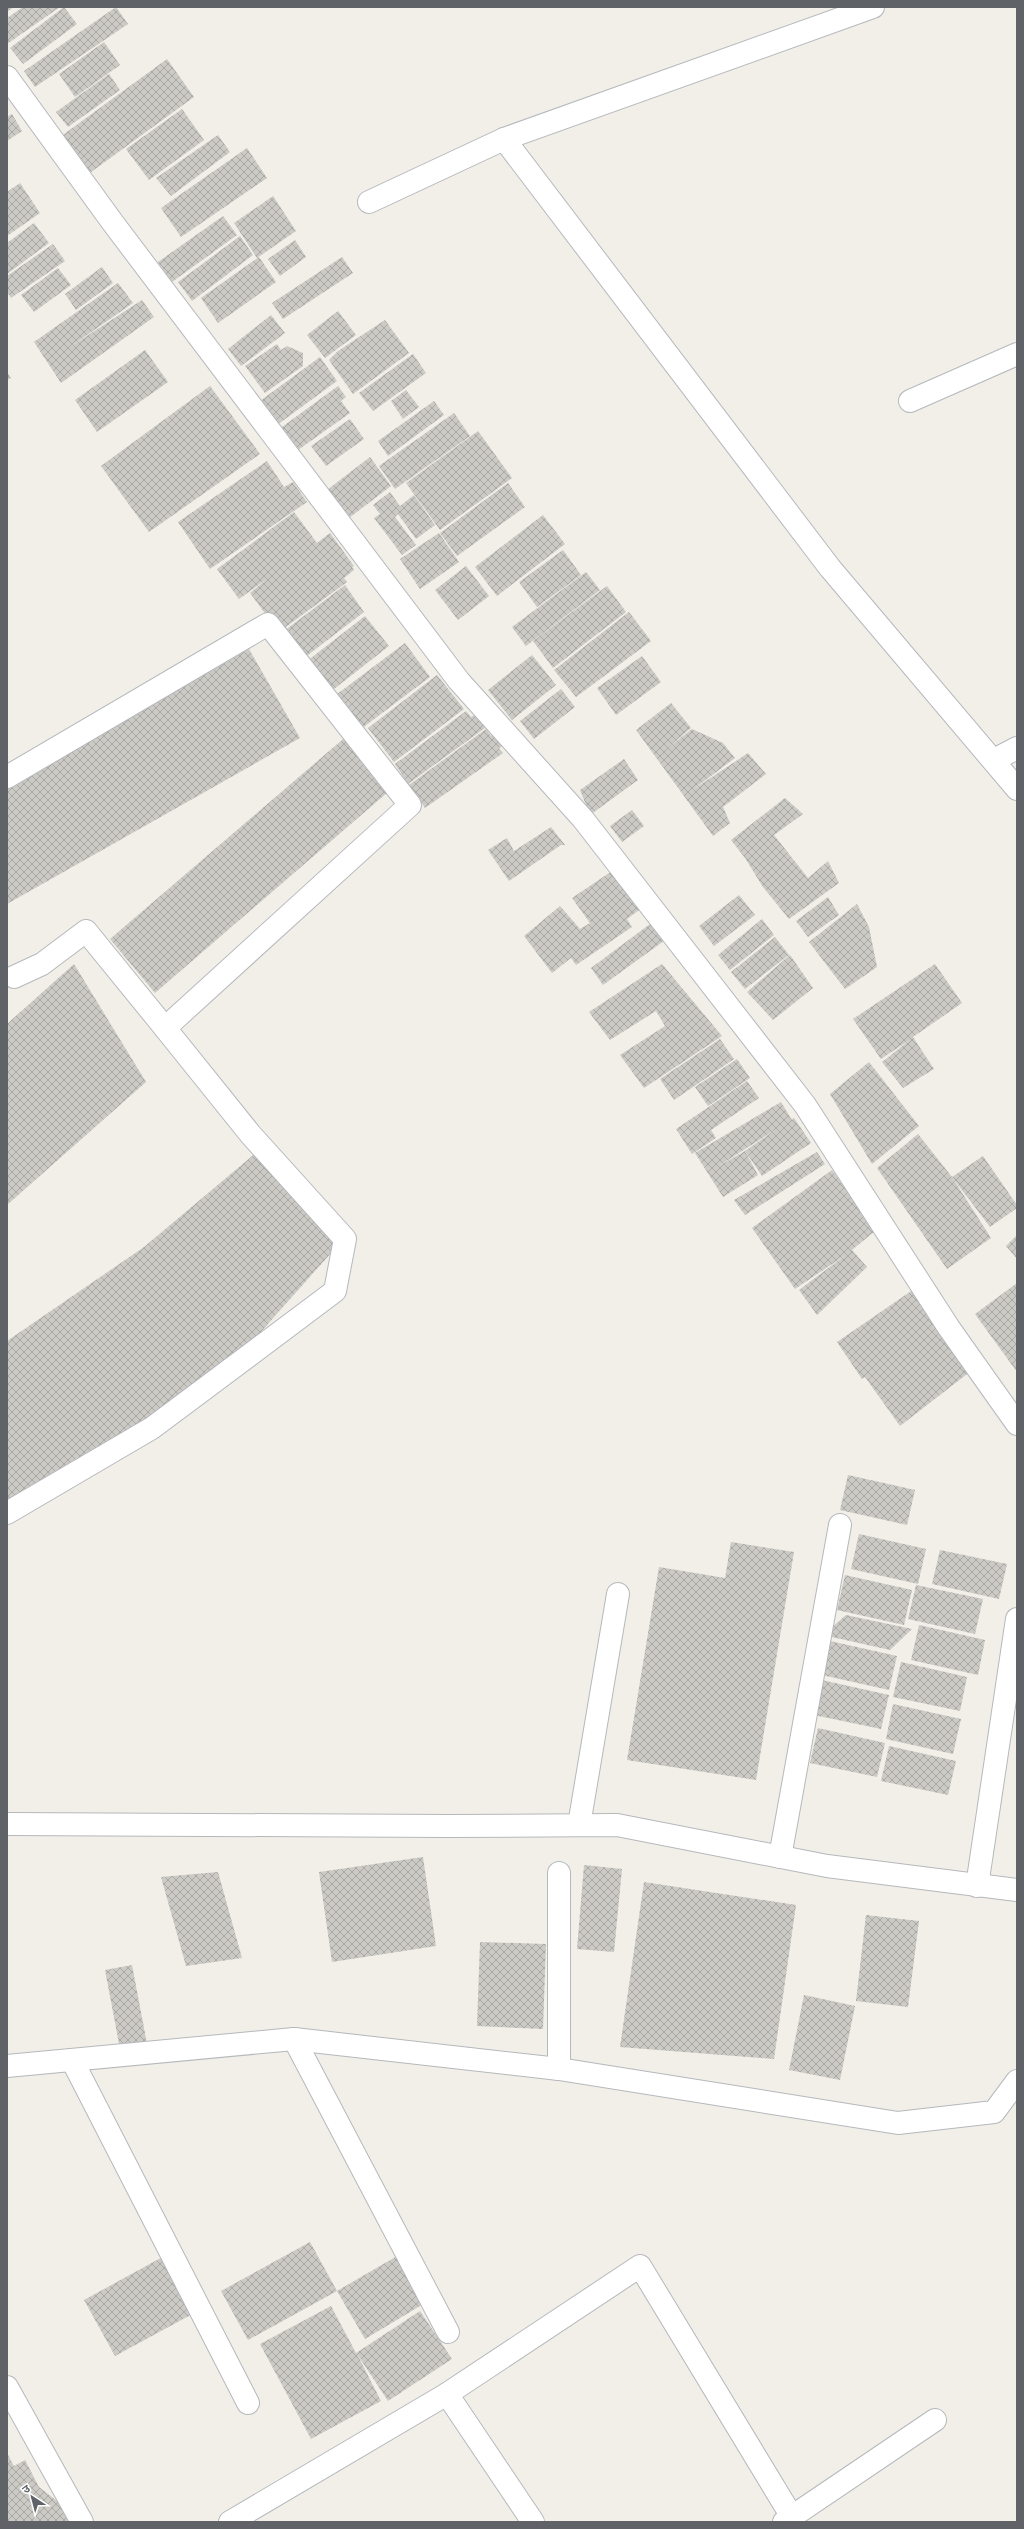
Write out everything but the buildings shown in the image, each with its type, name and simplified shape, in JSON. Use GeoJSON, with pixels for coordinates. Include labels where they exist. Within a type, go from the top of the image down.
{"type":"FeatureCollection","features":[{"type":"Feature","properties":{"kind":"street"},"geometry":{"type":"LineString","coordinates":[[369,202],[504,139],[873,7]]}},
{"type":"Feature","properties":{"kind":"street"},"geometry":{"type":"LineString","coordinates":[[7,77],[113,223],[459,681],[583,819],[805,1105],[949,1328],[1017,1424]]}},
{"type":"Feature","properties":{"kind":"street"},"geometry":{"type":"LineString","coordinates":[[504,139],[830,568],[1017,789]]}},
{"type":"Feature","properties":{"kind":"street"},"geometry":{"type":"LineString","coordinates":[[910,401],[1017,354]]}},
{"type":"Feature","properties":{"kind":"street"},"geometry":{"type":"LineString","coordinates":[[7,777],[268,624],[410,806],[165,1028]]}},
{"type":"Feature","properties":{"kind":"street"},"geometry":{"type":"LineString","coordinates":[[994,760],[1017,748]]}},
{"type":"Feature","properties":{"kind":"street"},"geometry":{"type":"LineString","coordinates":[[7,1513],[152,1428],[335,1291],[345,1239],[251,1135],[86,931],[42,964],[9,978]]}},
{"type":"Feature","properties":{"kind":"street"},"geometry":{"type":"LineString","coordinates":[[780,1857],[840,1525]]}},
{"type":"Feature","properties":{"kind":"street"},"geometry":{"type":"LineString","coordinates":[[578,1825],[618,1594]]}},
{"type":"Feature","properties":{"kind":"street"},"geometry":{"type":"LineString","coordinates":[[977,1886],[1017,1619]]}},
{"type":"Feature","properties":{"kind":"street"},"geometry":{"type":"LineString","coordinates":[[7,1824],[618,1825],[826,1866],[1017,1890]]}},
{"type":"Feature","properties":{"kind":"street"},"geometry":{"type":"LineString","coordinates":[[558,1873],[559,2069]]}},
{"type":"Feature","properties":{"kind":"street"},"geometry":{"type":"LineString","coordinates":[[294,2039],[448,2332]]}},
{"type":"Feature","properties":{"kind":"street"},"geometry":{"type":"LineString","coordinates":[[7,2066],[294,2039],[559,2069],[898,2123],[994,2112],[1017,2082]]}},
{"type":"Feature","properties":{"kind":"street"},"geometry":{"type":"LineString","coordinates":[[72,2060],[248,2403]]}},
{"type":"Feature","properties":{"kind":"street"},"geometry":{"type":"LineString","coordinates":[[230,2522],[260,2515],[447,2394],[640,2266],[788,2520],[936,2420]]}},
{"type":"Feature","properties":{"kind":"street"},"geometry":{"type":"LineString","coordinates":[[7,2387],[82,2522]]}},
{"type":"Feature","properties":{"kind":"street"},"geometry":{"type":"LineString","coordinates":[[447,2394],[533,2522]]}}]}
